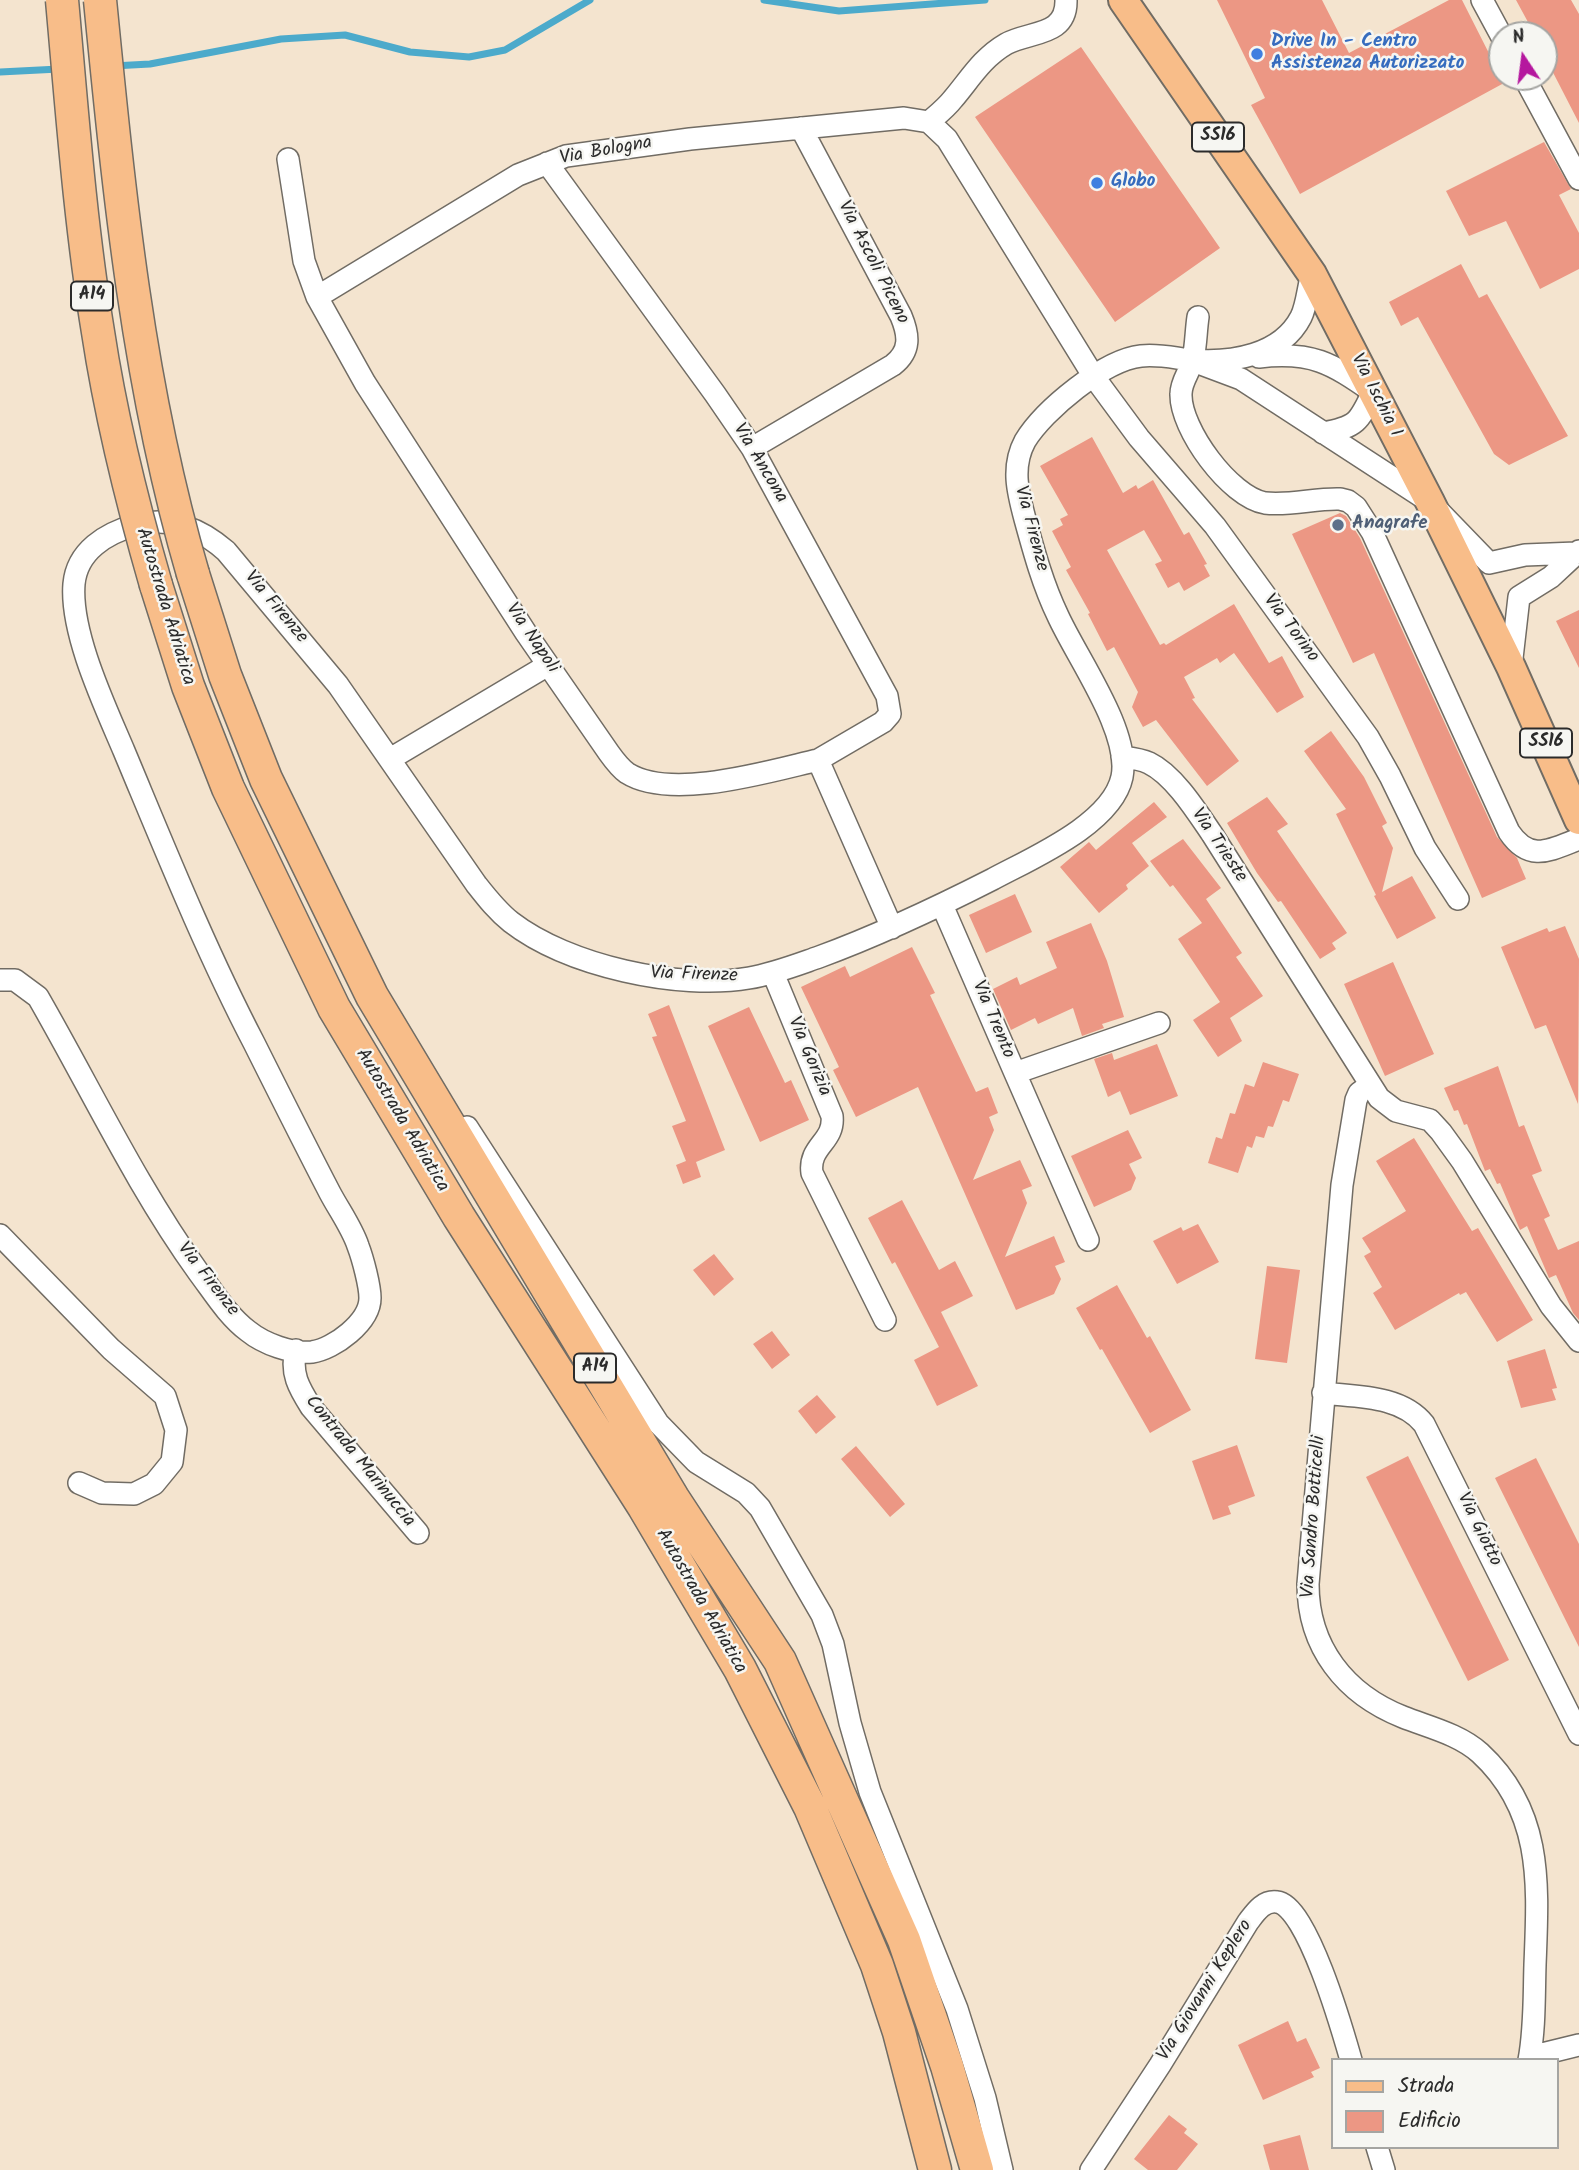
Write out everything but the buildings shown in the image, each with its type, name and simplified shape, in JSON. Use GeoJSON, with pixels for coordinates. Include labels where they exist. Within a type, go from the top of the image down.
{"type":"FeatureCollection","features":[{"type":"Feature","properties":{"kind":"highway","name":"Autostrada Adriatica"},"geometry":{"type":"LineString","coordinates":[[62,0],[81,202],[98,332],[121,453],[156,585],[188,687],[228,788],[334,1008],[459,1217],[672,1554],[740,1669],[810,1807],[877,1965],[906,2056],[935,2170]]}},
{"type":"Feature","properties":{"kind":"highway","name":"Autostrada Adriatica"},"geometry":{"type":"LineString","coordinates":[[100,0],[121,209],[144,359],[168,482],[225,675],[261,766],[332,918],[392,1031],[673,1498],[780,1661],[904,1940],[943,2053],[977,2170]]}},
{"type":"Feature","properties":{"kind":"main road","name":"Via Ischia I"},"geometry":{"type":"LineString","coordinates":[[1123,0],[1312,274],[1430,502],[1511,667],[1579,820]]}},
{"type":"Feature","properties":{"kind":"street"},"geometry":{"type":"LineString","coordinates":[[1066,0],[1066,10],[1056,26],[1008,43],[982,60],[952,101],[929,122],[947,139],[1094,377]]}},
{"type":"Feature","properties":{"kind":"street"},"geometry":{"type":"LineString","coordinates":[[1482,0],[1493,21]]}},
{"type":"Feature","properties":{"kind":"street"},"geometry":{"type":"LineString","coordinates":[[1532,91],[1579,179]]}},
{"type":"Feature","properties":{"kind":"street","name":"Via Bologna"},"geometry":{"type":"LineString","coordinates":[[317,297],[518,175],[574,155],[904,118],[929,122]]}},
{"type":"Feature","properties":{"kind":"street","name":"Via Ascoli Piceno"},"geometry":{"type":"LineString","coordinates":[[752,448],[893,365],[908,345],[901,316],[801,128]]}},
{"type":"Feature","properties":{"kind":"street","name":"Via Napoli"},"geometry":{"type":"LineString","coordinates":[[288,159],[304,261],[317,297],[365,383],[548,665],[620,766],[635,777],[660,783],[690,785],[818,760]]}},
{"type":"Feature","properties":{"kind":"street","name":"Via Ancona"},"geometry":{"type":"LineString","coordinates":[[547,163],[752,448],[887,696],[890,714],[883,722],[818,760]]}},
{"type":"Feature","properties":{"kind":"street"},"geometry":{"type":"LineString","coordinates":[[1243,359],[1281,341],[1301,317],[1312,274]]}},
{"type":"Feature","properties":{"kind":"street"},"geometry":{"type":"LineString","coordinates":[[1198,317],[1193,360],[1182,384],[1181,396],[1186,420],[1217,469],[1248,497],[1268,503],[1340,499],[1348,501],[1362,515],[1424,642],[1514,839],[1527,851],[1535,852],[1579,839]]}},
{"type":"Feature","properties":{"kind":"street","name":"Via Firenze"},"geometry":{"type":"LineString","coordinates":[[0,980],[15,979],[38,997],[171,1233],[224,1306],[249,1333],[281,1348],[313,1352],[341,1340],[360,1323],[370,1301],[358,1245],[243,1022],[156,829],[104,705],[86,651],[76,610],[74,584],[83,558],[94,545],[106,536],[145,523],[182,525],[206,535],[234,559],[346,695],[476,884],[503,914],[530,934],[580,957],[640,974],[729,981],[773,973],[892,928],[942,905],[1056,845],[1110,804],[1118,792],[1122,757],[1111,719],[1058,617],[1045,584],[1016,478],[1018,458],[1033,430],[1053,409],[1094,377],[1120,361],[1138,356],[1165,355],[1193,360]]}},
{"type":"Feature","properties":{"kind":"street"},"geometry":{"type":"LineString","coordinates":[[1193,360],[1283,356],[1324,361],[1373,392],[1360,419],[1340,430],[1323,433]]}},
{"type":"Feature","properties":{"kind":"street"},"geometry":{"type":"LineString","coordinates":[[1193,360],[1241,380],[1430,502],[1489,564]]}},
{"type":"Feature","properties":{"kind":"street","name":"Via Torino"},"geometry":{"type":"LineString","coordinates":[[1094,377],[1139,438],[1203,512],[1339,696],[1379,755],[1425,848],[1458,899]]}},
{"type":"Feature","properties":{"kind":"street"},"geometry":{"type":"LineString","coordinates":[[1577,552],[1551,577],[1519,597],[1499,605],[1488,604],[1476,597],[1481,570],[1489,564],[1525,555],[1577,552]]}},
{"type":"Feature","properties":{"kind":"street"},"geometry":{"type":"LineString","coordinates":[[1511,667],[1519,597]]}},
{"type":"Feature","properties":{"kind":"street"},"geometry":{"type":"LineString","coordinates":[[390,759],[548,665]]}},
{"type":"Feature","properties":{"kind":"street","name":"Via Trieste"},"geometry":{"type":"LineString","coordinates":[[1122,757],[1150,763],[1171,781],[1212,834],[1370,1084]]}},
{"type":"Feature","properties":{"kind":"street"},"geometry":{"type":"LineString","coordinates":[[818,760],[892,928]]}},
{"type":"Feature","properties":{"kind":"street","name":"Via Trento"},"geometry":{"type":"LineString","coordinates":[[942,905],[1015,1073],[1159,1023]]}},
{"type":"Feature","properties":{"kind":"street"},"geometry":{"type":"LineString","coordinates":[[332,918],[658,1423],[696,1462],[746,1493],[760,1508],[815,1601],[833,1644],[850,1723],[870,1792],[942,1969],[970,2048],[1002,2170]]}},
{"type":"Feature","properties":{"kind":"street","name":"Via Gorizia"},"geometry":{"type":"LineString","coordinates":[[773,973],[832,1116],[832,1130],[813,1155],[812,1173],[885,1320]]}},
{"type":"Feature","properties":{"kind":"street"},"geometry":{"type":"LineString","coordinates":[[1015,1073],[1088,1240]]}},
{"type":"Feature","properties":{"kind":"street"},"geometry":{"type":"LineString","coordinates":[[1370,1084],[1387,1105],[1396,1111],[1430,1120],[1441,1132],[1551,1306],[1579,1341]]}},
{"type":"Feature","properties":{"kind":"street","name":"Via Sandro Botticelli"},"geometry":{"type":"LineString","coordinates":[[1370,1084],[1359,1093],[1356,1100],[1347,1146],[1323,1393],[1308,1604],[1313,1627],[1328,1659],[1355,1687],[1390,1711],[1446,1733],[1474,1748],[1495,1769],[1514,1798],[1529,1835],[1538,1877],[1529,2058]]}},
{"type":"Feature","properties":{"kind":"street"},"geometry":{"type":"LineString","coordinates":[[0,1235],[111,1349],[165,1396],[176,1430],[172,1462],[154,1484],[134,1494],[102,1493],[79,1483]]}},
{"type":"Feature","properties":{"kind":"street","name":"Contrada Marinuccia"},"geometry":{"type":"LineString","coordinates":[[296,1350],[294,1373],[298,1386],[311,1406],[418,1533]]}},
{"type":"Feature","properties":{"kind":"street","name":"Via Giotto"},"geometry":{"type":"LineString","coordinates":[[1323,1393],[1391,1403],[1407,1409],[1424,1424],[1579,1734]]}},
{"type":"Feature","properties":{"kind":"street","name":"Via Giovanni Keplero"},"geometry":{"type":"LineString","coordinates":[[1091,2170],[1160,2065],[1248,1922],[1266,1903],[1276,1901],[1283,1904],[1298,1923],[1322,1969],[1350,2058]]}},
{"type":"Feature","properties":{"kind":"street"},"geometry":{"type":"LineString","coordinates":[[1529,2058],[1579,2045]]}},
{"type":"Feature","properties":{"kind":"street"},"geometry":{"type":"LineString","coordinates":[[1378,2149],[1384,2170]]}},
{"type":"Feature","properties":{"kind":"waterway"},"geometry":{"type":"LineString","coordinates":[[113,66],[150,64],[281,39],[345,35],[410,52],[469,57],[505,50],[590,0]]}},
{"type":"Feature","properties":{"kind":"waterway"},"geometry":{"type":"LineString","coordinates":[[764,0],[839,11],[985,0]]}},
{"type":"Feature","properties":{"kind":"waterway"},"geometry":{"type":"LineString","coordinates":[[0,72],[59,69]]}},
{"type":"Feature","properties":{"kind":"place","name":"Drive In - Centro Assistenza Autorizzato"},"geometry":{"type":"Point","coordinates":[1257,54]}},
{"type":"Feature","properties":{"kind":"place","name":"Globo"},"geometry":{"type":"Point","coordinates":[1097,183]}},
{"type":"Feature","properties":{"kind":"place","name":"Anagrafe"},"geometry":{"type":"Point","coordinates":[1338,525]}}]}
